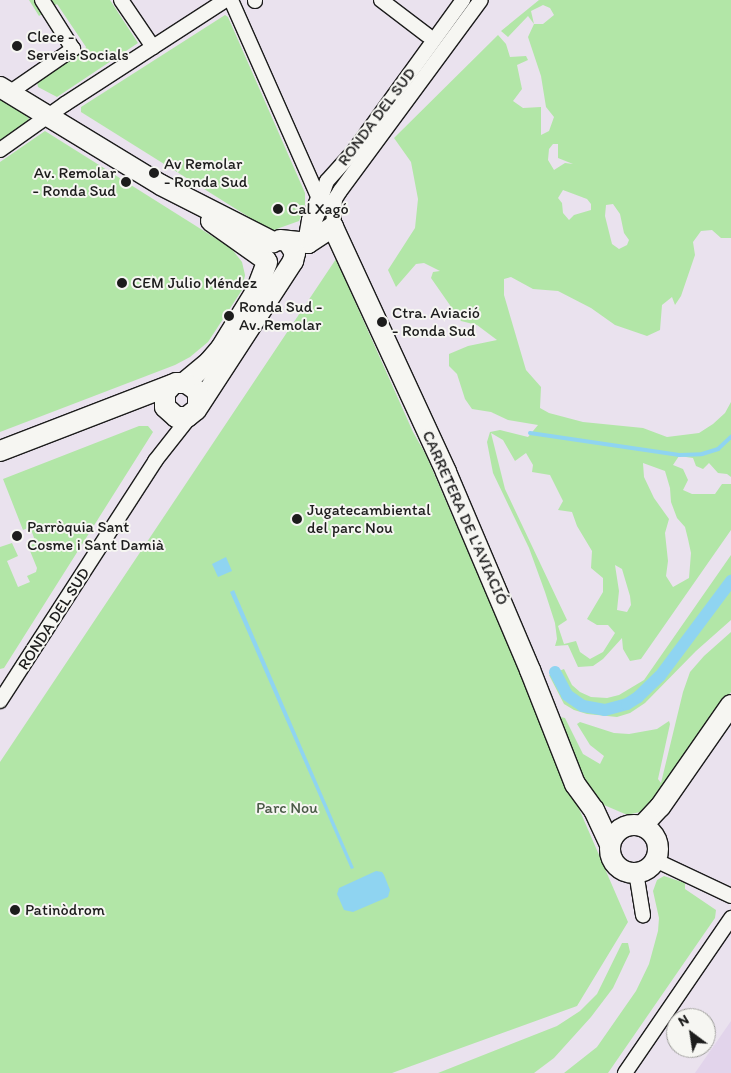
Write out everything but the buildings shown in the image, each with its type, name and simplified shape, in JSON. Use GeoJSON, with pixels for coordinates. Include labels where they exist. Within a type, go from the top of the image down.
{"type":"FeatureCollection","features":[{"type":"Feature","properties":{"kind":"street"},"geometry":{"type":"LineString","coordinates":[[42,0],[73,49],[5,90],[161,184],[287,252],[339,255],[349,265]]}},
{"type":"Feature","properties":{"kind":"street"},"geometry":{"type":"LineString","coordinates":[[121,0],[152,47]]}},
{"type":"Feature","properties":{"kind":"street"},"geometry":{"type":"LineString","coordinates":[[0,150],[47,116],[152,47],[207,5],[226,0]]}},
{"type":"Feature","properties":{"kind":"street"},"geometry":{"type":"LineString","coordinates":[[231,0],[320,201]]}},
{"type":"Feature","properties":{"kind":"street"},"geometry":{"type":"LineString","coordinates":[[381,0],[427,35]]}},
{"type":"Feature","properties":{"kind":"street","name":"RONDA DEL SUD"},"geometry":{"type":"LineString","coordinates":[[178,384],[209,362],[221,348],[256,290],[312,220],[326,181],[353,152],[463,0]]}},
{"type":"Feature","properties":{"kind":"street","name":"RONDA DEL SUD"},"geometry":{"type":"LineString","coordinates":[[0,702],[155,461],[195,409],[287,252],[333,226],[335,198],[481,0]]}},
{"type":"Feature","properties":{"kind":"street","name":"CARRETERA DE L'AVIACIÓ"},"geometry":{"type":"LineString","coordinates":[[333,226],[349,265],[446,472],[526,661],[575,784],[594,810],[610,844]]}},
{"type":"Feature","properties":{"kind":"street"},"geometry":{"type":"LineString","coordinates":[[166,409],[165,393],[178,384]]}},
{"type":"Feature","properties":{"kind":"street"},"geometry":{"type":"LineString","coordinates":[[0,451],[178,384],[195,389],[195,409],[176,417],[166,409],[143,410],[0,464]]}},
{"type":"Feature","properties":{"kind":"street","name":"RONDA DEL SUD"},"geometry":{"type":"LineString","coordinates":[[155,461],[169,427],[166,409]]}},
{"type":"Feature","properties":{"kind":"street"},"geometry":{"type":"LineString","coordinates":[[594,810],[643,829],[658,852],[649,868],[636,872],[623,870],[616,864],[610,853],[610,844],[619,830],[643,829],[731,705]]}},
{"type":"Feature","properties":{"kind":"street"},"geometry":{"type":"LineString","coordinates":[[655,860],[731,896]]}},
{"type":"Feature","properties":{"kind":"street"},"geometry":{"type":"LineString","coordinates":[[636,872],[643,915]]}},
{"type":"Feature","properties":{"kind":"street"},"geometry":{"type":"LineString","coordinates":[[625,1073],[731,918]]}},
{"type":"Feature","properties":{"kind":"shaded area"},"geometry":{"type":"Polygon","coordinates":[[[731,1021],[731,1073],[695,1073],[705,1058],[716,1058],[716,1043],[731,1021]]]}},
{"type":"Feature","properties":{"kind":"green space"},"geometry":{"type":"Polygon","coordinates":[[[29,0],[110,0],[138,43],[57,97],[38,87],[37,82],[84,51],[86,47],[57,4],[39,16],[29,0]]]}},
{"type":"Feature","properties":{"kind":"green space"},"geometry":{"type":"Polygon","coordinates":[[[539,0],[731,0],[731,238],[721,238],[712,230],[701,231],[693,242],[695,255],[681,296],[675,305],[672,297],[662,305],[660,330],[647,336],[615,325],[591,308],[558,291],[533,289],[511,277],[504,279],[504,295],[526,370],[541,387],[540,408],[549,413],[583,422],[643,428],[667,437],[699,433],[725,413],[731,402],[731,477],[727,474],[718,473],[709,463],[703,469],[696,466],[693,458],[679,456],[673,465],[683,469],[688,480],[683,490],[692,494],[715,494],[722,484],[731,484],[731,530],[641,659],[630,661],[623,649],[622,638],[603,659],[593,666],[578,667],[568,645],[555,646],[557,639],[555,623],[545,592],[529,548],[493,473],[487,442],[490,432],[500,430],[528,437],[538,425],[508,420],[491,412],[472,409],[465,399],[457,374],[449,366],[449,354],[468,346],[497,340],[477,325],[461,321],[431,278],[433,272],[440,271],[424,263],[416,264],[396,287],[388,270],[415,228],[418,199],[411,162],[394,138],[498,35],[506,44],[510,57],[526,56],[528,60],[517,65],[522,89],[513,101],[523,108],[541,107],[541,135],[549,131],[554,117],[546,107],[541,76],[528,37],[534,24],[528,16],[508,37],[501,31],[539,0]],[[543,5],[531,11],[534,24],[543,24],[554,15],[550,8],[543,5]],[[553,144],[549,149],[548,160],[554,170],[565,163],[573,164],[558,158],[558,144],[553,144]],[[563,190],[558,198],[562,203],[563,213],[569,220],[574,215],[591,210],[591,204],[587,199],[563,190]],[[613,204],[606,205],[605,216],[612,244],[619,249],[627,245],[629,240],[624,233],[620,214],[613,204]],[[491,433],[505,489],[567,620],[558,626],[564,644],[576,641],[580,652],[590,659],[603,652],[615,633],[608,625],[597,625],[587,619],[603,592],[603,578],[591,568],[592,551],[577,526],[572,512],[558,510],[563,501],[550,475],[532,472],[533,465],[526,453],[515,461],[503,440],[491,433]],[[643,463],[644,477],[654,498],[669,519],[665,533],[668,561],[666,576],[673,587],[689,578],[691,553],[688,539],[685,527],[677,518],[671,502],[670,488],[665,471],[643,463]],[[615,565],[619,591],[617,610],[627,612],[631,605],[622,569],[615,565]]]}},
{"type":"Feature","properties":{"kind":"green space"},"geometry":{"type":"Polygon","coordinates":[[[225,15],[228,17],[305,193],[305,206],[299,221],[271,231],[81,112],[81,107],[225,15]]]}},
{"type":"Feature","properties":{"kind":"green space"},"geometry":{"type":"Polygon","coordinates":[[[0,97],[29,118],[27,122],[0,140],[0,97]]]}},
{"type":"Feature","properties":{"kind":"green space","name":"CEM Julio Méndez"},"geometry":{"type":"Polygon","coordinates":[[[45,131],[231,248],[242,262],[245,275],[242,290],[208,342],[190,357],[175,365],[0,432],[0,162],[45,131]]]}},
{"type":"Feature","properties":{"kind":"green space","name":"Parc Nou"},"geometry":{"type":"Polygon","coordinates":[[[336,259],[413,432],[426,455],[628,922],[577,1006],[392,1073],[0,1073],[0,762],[336,259]]]}},
{"type":"Feature","properties":{"kind":"green space"},"geometry":{"type":"Polygon","coordinates":[[[139,426],[148,426],[153,432],[4,668],[0,669],[0,547],[12,543],[18,556],[7,561],[18,587],[30,582],[27,576],[36,572],[37,568],[28,546],[36,543],[30,527],[23,530],[3,479],[139,426]]]}},
{"type":"Feature","properties":{"kind":"green space"},"geometry":{"type":"Polygon","coordinates":[[[731,555],[731,620],[696,651],[645,703],[630,713],[617,717],[587,714],[574,710],[564,704],[549,675],[564,669],[572,685],[580,692],[591,697],[607,698],[619,695],[644,680],[731,555]]]}},
{"type":"Feature","properties":{"kind":"green space"},"geometry":{"type":"Polygon","coordinates":[[[731,632],[731,692],[660,796],[645,811],[631,814],[625,814],[604,805],[583,777],[555,716],[565,718],[583,754],[600,764],[604,756],[590,745],[577,724],[580,722],[614,733],[629,734],[657,729],[669,721],[670,724],[658,779],[661,783],[683,692],[690,672],[704,656],[731,632]]]}},
{"type":"Feature","properties":{"kind":"green space"},"geometry":{"type":"Polygon","coordinates":[[[664,876],[685,883],[685,889],[716,910],[715,918],[608,1073],[564,1073],[597,1047],[636,991],[649,964],[658,931],[659,918],[653,891],[657,880],[664,876]]]}},
{"type":"Feature","properties":{"kind":"green space"},"geometry":{"type":"Polygon","coordinates":[[[622,943],[628,943],[630,952],[613,988],[591,1017],[554,1058],[534,1073],[438,1073],[557,1026],[580,1011],[597,994],[622,943]]]}},
{"type":"Feature","properties":{"kind":"water"},"geometry":{"type":"Polygon","coordinates":[[[226,557],[232,571],[218,577],[212,564],[226,557]]]}},
{"type":"Feature","properties":{"kind":"water"},"geometry":{"type":"Polygon","coordinates":[[[234,590],[354,868],[351,869],[230,592],[234,590]]]}},
{"type":"Feature","properties":{"kind":"water"},"geometry":{"type":"Polygon","coordinates":[[[376,871],[382,872],[384,875],[390,890],[388,897],[353,912],[344,910],[337,894],[339,888],[376,871]]]}},
{"type":"Feature","properties":{"kind":"waterway"},"geometry":{"type":"LineString","coordinates":[[530,433],[679,455],[702,454],[718,449],[731,437]]}},
{"type":"Feature","properties":{"kind":"waterway"},"geometry":{"type":"LineString","coordinates":[[555,672],[567,695],[583,706],[605,710],[627,704],[638,697],[660,676],[731,581]]}},
{"type":"Feature","properties":{"kind":"place","name":"Clece - Serveis Socials"},"geometry":{"type":"Point","coordinates":[17,46]}},
{"type":"Feature","properties":{"kind":"place","name":"Av Remolar - Ronda Sud"},"geometry":{"type":"Point","coordinates":[154,173]}},
{"type":"Feature","properties":{"kind":"place","name":"Av. Remolar - Ronda Sud"},"geometry":{"type":"Point","coordinates":[126,182]}},
{"type":"Feature","properties":{"kind":"place","name":"Cal Xagó"},"geometry":{"type":"Point","coordinates":[278,209]}},
{"type":"Feature","properties":{"kind":"place","name":"CEM Julio Méndez"},"geometry":{"type":"Point","coordinates":[122,283]}},
{"type":"Feature","properties":{"kind":"place","name":"Ronda Sud - Av. Remolar"},"geometry":{"type":"Point","coordinates":[229,316]}},
{"type":"Feature","properties":{"kind":"place","name":"Ctra. Aviació - Ronda Sud"},"geometry":{"type":"Point","coordinates":[382,322]}},
{"type":"Feature","properties":{"kind":"place","name":"Jugatecambiental del parc Nou"},"geometry":{"type":"Point","coordinates":[297,519]}},
{"type":"Feature","properties":{"kind":"place","name":"Parròquia Sant Cosme i Sant Damià"},"geometry":{"type":"Point","coordinates":[17,536]}},
{"type":"Feature","properties":{"kind":"place","name":"Patinòdrom"},"geometry":{"type":"Point","coordinates":[15,910]}}]}
